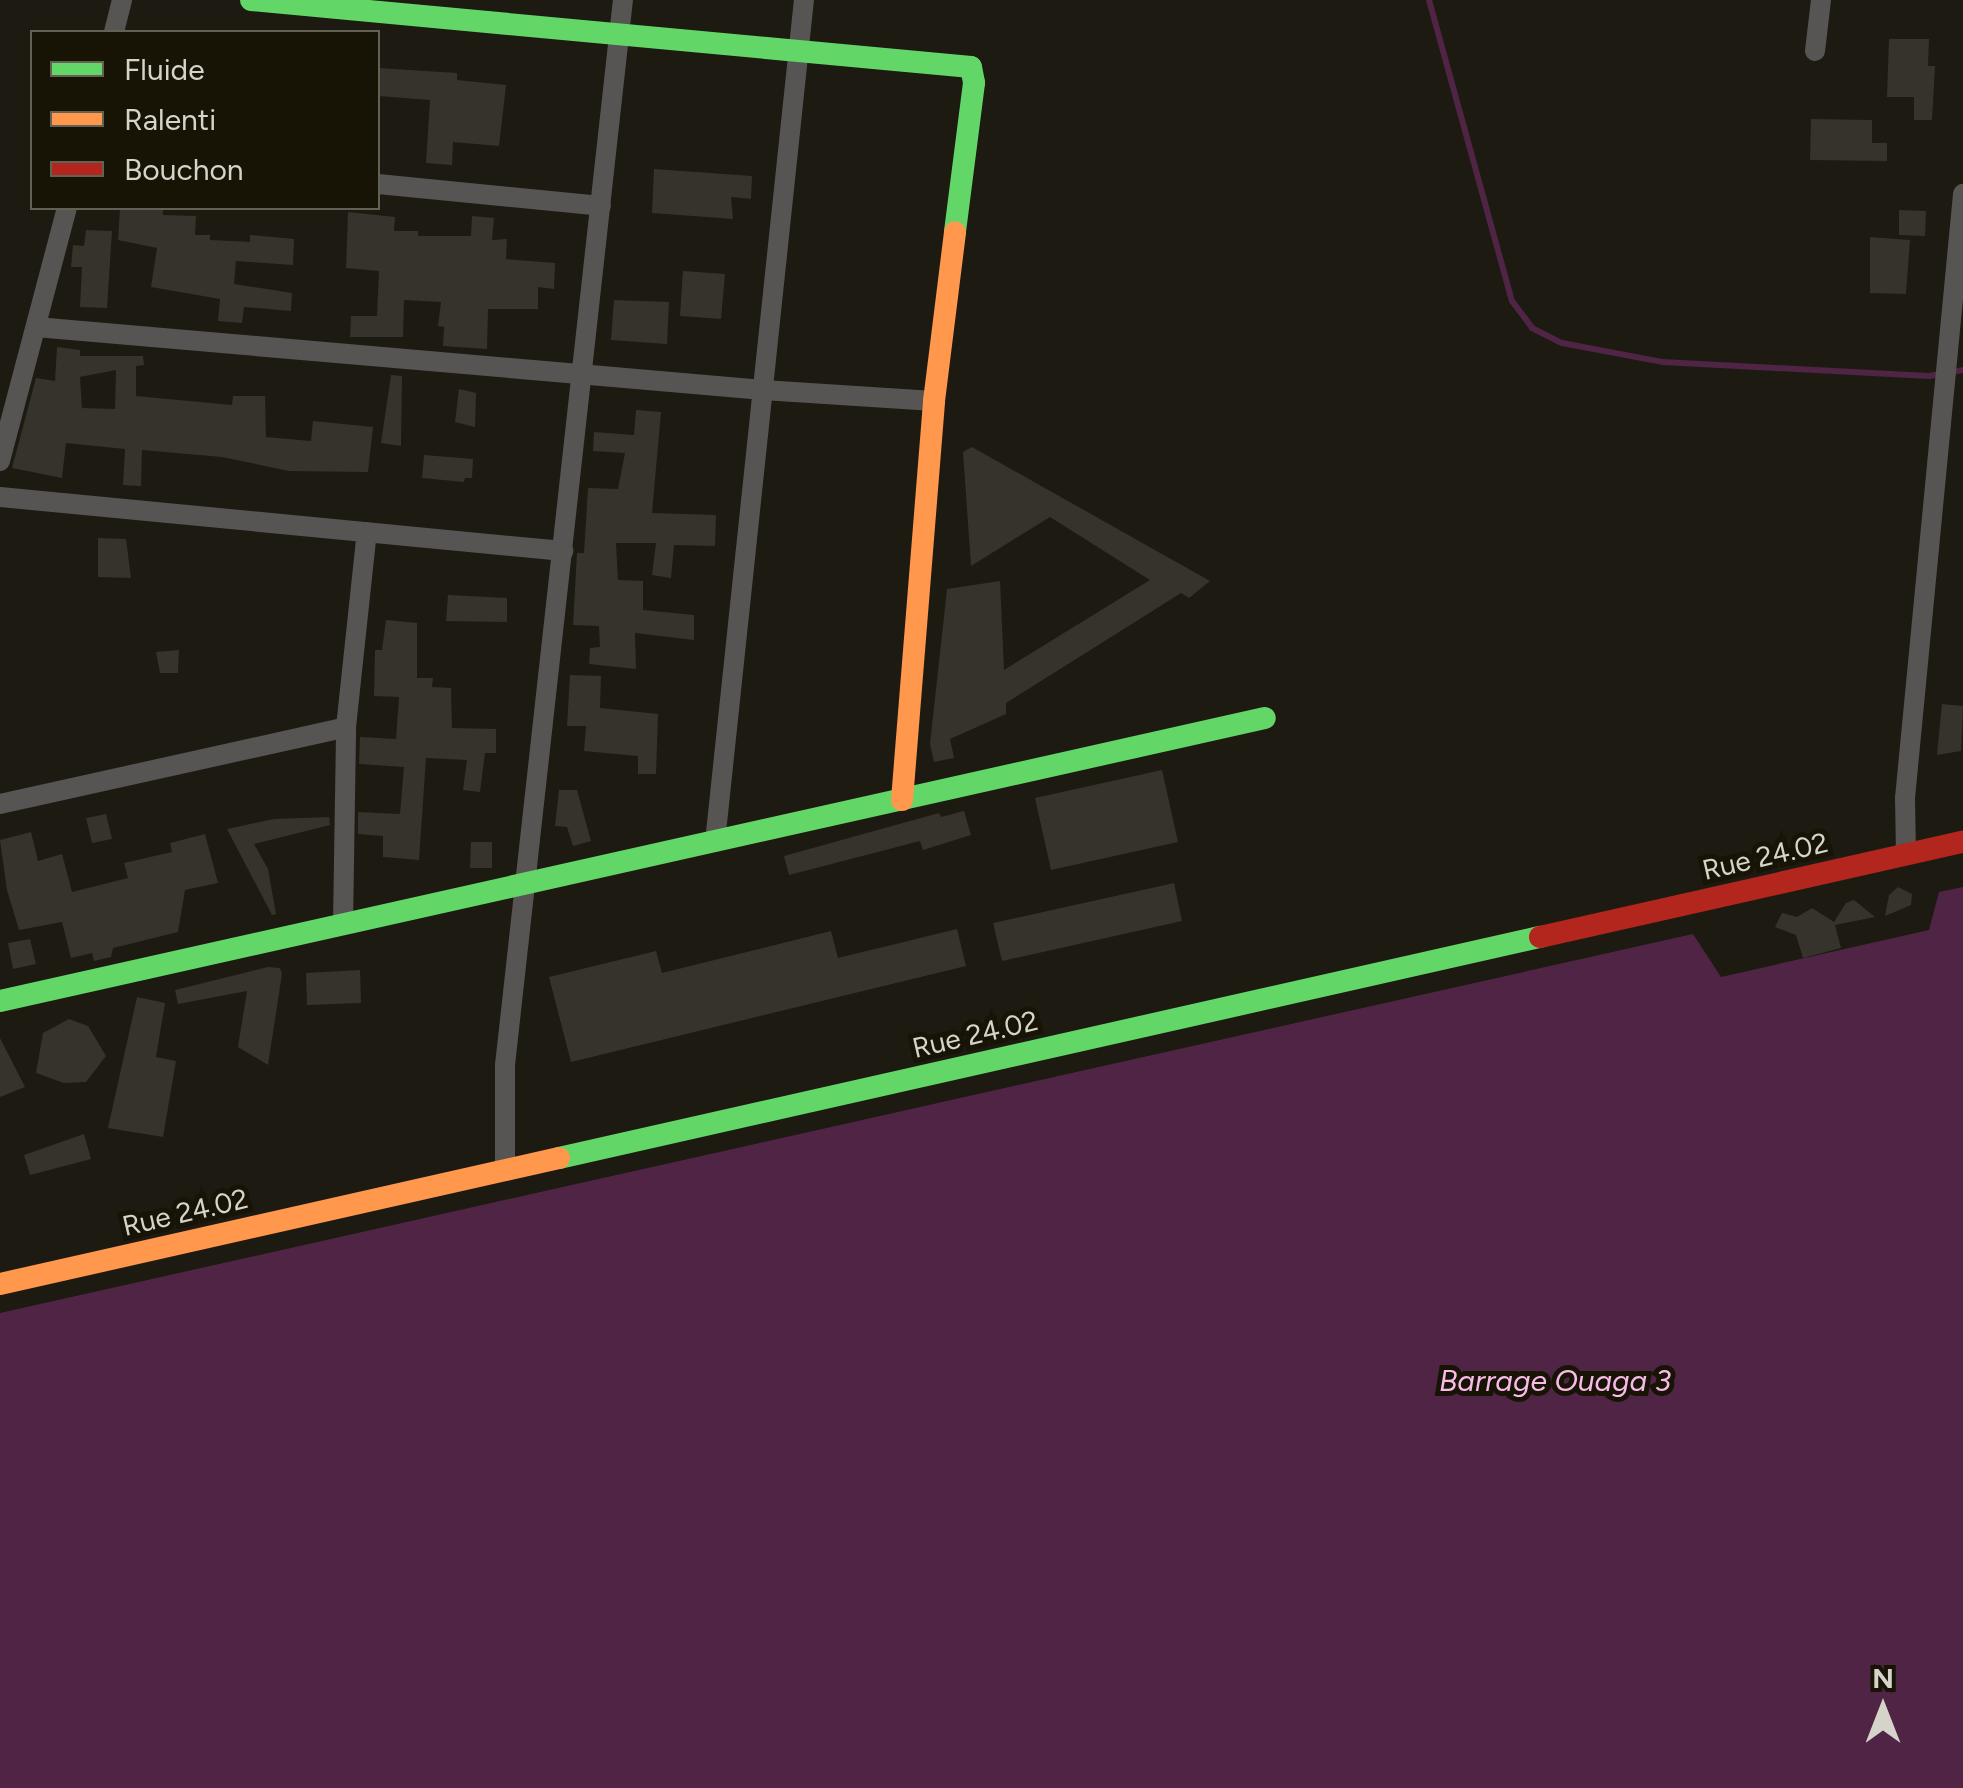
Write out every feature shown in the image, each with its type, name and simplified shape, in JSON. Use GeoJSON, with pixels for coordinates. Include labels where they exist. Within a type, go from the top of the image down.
{"type":"FeatureCollection","features":[{"type":"Feature","properties":{"kind":"street"},"geometry":{"type":"LineString","coordinates":[[114,30],[122,0]]}},
{"type":"Feature","properties":{"kind":"street"},"geometry":{"type":"LineString","coordinates":[[251,0],[798,54],[966,64],[974,71],[934,401],[902,800]]}},
{"type":"Feature","properties":{"kind":"street"},"geometry":{"type":"LineString","coordinates":[[505,1171],[505,1065],[623,0]]}},
{"type":"Feature","properties":{"kind":"street"},"geometry":{"type":"LineString","coordinates":[[715,842],[804,0]]}},
{"type":"Feature","properties":{"kind":"street"},"geometry":{"type":"LineString","coordinates":[[1814,51],[1821,0]]}},
{"type":"Feature","properties":{"kind":"street"},"geometry":{"type":"LineString","coordinates":[[380,184],[601,206]]}},
{"type":"Feature","properties":{"kind":"street"},"geometry":{"type":"LineString","coordinates":[[1906,855],[1905,798],[1963,194]]}},
{"type":"Feature","properties":{"kind":"street"},"geometry":{"type":"LineString","coordinates":[[0,461],[66,210]]}},
{"type":"Feature","properties":{"kind":"street"},"geometry":{"type":"LineString","coordinates":[[36,327],[762,390],[934,401]]}},
{"type":"Feature","properties":{"kind":"street"},"geometry":{"type":"LineString","coordinates":[[0,497],[562,551]]}},
{"type":"Feature","properties":{"kind":"street"},"geometry":{"type":"LineString","coordinates":[[344,925],[346,726],[367,532]]}},
{"type":"Feature","properties":{"kind":"street"},"geometry":{"type":"LineString","coordinates":[[0,1000],[1265,718]]}},
{"type":"Feature","properties":{"kind":"street"},"geometry":{"type":"LineString","coordinates":[[0,804],[346,726]]}},
{"type":"Feature","properties":{"kind":"street","name":"Rue 24.02"},"geometry":{"type":"LineString","coordinates":[[0,1284],[1963,842]]}},
{"type":"Feature","properties":{"kind":"water","name":"Barrage Ouaga 3"},"geometry":{"type":"Polygon","coordinates":[[[1963,887],[1963,1788],[0,1788],[0,1313],[1693,934],[1721,977],[1929,930],[1939,892],[1963,887]]]}},
{"type":"Feature","properties":{"kind":"building"},"geometry":{"type":"Polygon","coordinates":[[[1889,39],[1929,39],[1928,66],[1935,66],[1932,120],[1914,120],[1914,97],[1887,97],[1889,39]]]}},
{"type":"Feature","properties":{"kind":"building"},"geometry":{"type":"Polygon","coordinates":[[[380,68],[457,73],[457,80],[506,85],[499,146],[453,142],[452,165],[426,163],[430,100],[380,96],[380,68]]]}},
{"type":"Feature","properties":{"kind":"building"},"geometry":{"type":"Polygon","coordinates":[[[1811,119],[1872,120],[1872,143],[1887,143],[1887,161],[1810,160],[1811,119]]]}},
{"type":"Feature","properties":{"kind":"building"},"geometry":{"type":"Polygon","coordinates":[[[654,169],[752,176],[751,199],[731,197],[733,219],[652,213],[654,169]]]}},
{"type":"Feature","properties":{"kind":"building"},"geometry":{"type":"Polygon","coordinates":[[[120,210],[163,210],[163,215],[196,216],[195,235],[210,235],[210,240],[250,242],[250,235],[294,239],[293,265],[236,261],[234,284],[292,293],[291,311],[244,307],[242,323],[218,321],[220,299],[151,287],[157,248],[118,240],[120,210]]]}},
{"type":"Feature","properties":{"kind":"building"},"geometry":{"type":"Polygon","coordinates":[[[1899,210],[1926,211],[1925,236],[1899,235],[1899,210]]]}},
{"type":"Feature","properties":{"kind":"building"},"geometry":{"type":"Polygon","coordinates":[[[348,212],[395,217],[394,231],[418,231],[418,236],[471,236],[472,216],[494,218],[492,240],[507,239],[506,259],[555,263],[554,289],[538,287],[538,309],[488,309],[487,349],[443,346],[444,327],[438,326],[441,302],[404,300],[403,337],[350,337],[351,316],[377,316],[379,271],[346,268],[348,212]]]}},
{"type":"Feature","properties":{"kind":"building"},"geometry":{"type":"Polygon","coordinates":[[[86,230],[112,231],[107,308],[80,307],[82,267],[71,267],[73,245],[84,246],[86,230]]]}},
{"type":"Feature","properties":{"kind":"building"},"geometry":{"type":"Polygon","coordinates":[[[1870,237],[1910,240],[1906,294],[1870,293],[1870,237]]]}},
{"type":"Feature","properties":{"kind":"building"},"geometry":{"type":"Polygon","coordinates":[[[683,271],[725,274],[721,319],[680,316],[683,271]]]}},
{"type":"Feature","properties":{"kind":"building"},"geometry":{"type":"Polygon","coordinates":[[[614,300],[669,302],[667,344],[611,340],[614,300]]]}},
{"type":"Feature","properties":{"kind":"building"},"geometry":{"type":"Polygon","coordinates":[[[57,347],[80,350],[80,356],[143,356],[144,365],[136,366],[136,396],[232,405],[233,396],[265,396],[266,437],[311,441],[313,421],[373,427],[368,472],[289,471],[222,457],[142,450],[141,486],[123,485],[125,449],[66,443],[62,478],[12,468],[36,378],[55,381],[57,347]],[[116,370],[80,377],[82,408],[115,409],[116,370]]]}},
{"type":"Feature","properties":{"kind":"building"},"geometry":{"type":"Polygon","coordinates":[[[391,375],[402,376],[401,446],[381,443],[391,375]]]}},
{"type":"Feature","properties":{"kind":"building"},"geometry":{"type":"Polygon","coordinates":[[[459,389],[476,393],[475,427],[455,422],[459,389]]]}},
{"type":"Feature","properties":{"kind":"building"},"geometry":{"type":"Polygon","coordinates":[[[636,410],[661,412],[652,513],[716,515],[715,546],[674,545],[671,578],[652,575],[656,543],[616,543],[618,580],[643,581],[643,610],[694,615],[694,640],[635,633],[636,669],[589,664],[590,648],[600,647],[599,626],[573,625],[577,553],[584,553],[588,488],[618,489],[625,453],[593,451],[594,432],[634,435],[636,410]]]}},
{"type":"Feature","properties":{"kind":"building"},"geometry":{"type":"Polygon","coordinates":[[[972,447],[1210,581],[1189,598],[1181,593],[1006,703],[1006,714],[950,739],[954,758],[934,762],[930,744],[947,589],[1000,581],[1004,670],[1150,580],[1050,517],[971,566],[963,452],[972,447]]]}},
{"type":"Feature","properties":{"kind":"building"},"geometry":{"type":"Polygon","coordinates":[[[424,455],[473,459],[472,478],[465,478],[464,482],[422,478],[424,455]]]}},
{"type":"Feature","properties":{"kind":"building"},"geometry":{"type":"Polygon","coordinates":[[[98,538],[126,539],[131,578],[98,577],[98,538]]]}},
{"type":"Feature","properties":{"kind":"building"},"geometry":{"type":"Polygon","coordinates":[[[448,595],[507,598],[507,622],[446,621],[448,595]]]}},
{"type":"Feature","properties":{"kind":"building"},"geometry":{"type":"Polygon","coordinates":[[[386,620],[417,623],[417,678],[433,678],[432,687],[451,688],[452,728],[496,729],[496,753],[485,753],[480,792],[463,790],[467,760],[426,758],[419,860],[383,857],[383,836],[358,834],[358,812],[400,814],[404,767],[359,764],[360,737],[396,739],[399,697],[374,696],[375,650],[382,650],[386,620]]]}},
{"type":"Feature","properties":{"kind":"building"},"geometry":{"type":"Polygon","coordinates":[[[179,650],[178,673],[160,673],[156,652],[179,650]]]}},
{"type":"Feature","properties":{"kind":"building"},"geometry":{"type":"Polygon","coordinates":[[[570,675],[601,676],[600,708],[658,714],[656,774],[638,774],[638,756],[584,751],[586,726],[567,726],[570,675]]]}},
{"type":"Feature","properties":{"kind":"building"},"geometry":{"type":"Polygon","coordinates":[[[1942,704],[1963,706],[1961,751],[1937,755],[1942,704]]]}},
{"type":"Feature","properties":{"kind":"building"},"geometry":{"type":"Polygon","coordinates":[[[1162,770],[1178,842],[1051,870],[1035,798],[1162,770]]]}},
{"type":"Feature","properties":{"kind":"building"},"geometry":{"type":"Polygon","coordinates":[[[559,790],[577,790],[591,841],[573,846],[567,827],[555,826],[559,790]]]}},
{"type":"Feature","properties":{"kind":"building"},"geometry":{"type":"Polygon","coordinates":[[[964,811],[971,835],[923,850],[920,841],[789,875],[784,856],[939,813],[941,817],[964,811]]]}},
{"type":"Feature","properties":{"kind":"building"},"geometry":{"type":"Polygon","coordinates":[[[106,814],[112,839],[92,843],[86,818],[106,814]]]}},
{"type":"Feature","properties":{"kind":"building"},"geometry":{"type":"Polygon","coordinates":[[[329,817],[330,825],[254,844],[268,869],[276,914],[272,915],[227,829],[274,819],[329,817]]]}},
{"type":"Feature","properties":{"kind":"building"},"geometry":{"type":"Polygon","coordinates":[[[31,832],[38,861],[62,854],[72,892],[128,878],[124,863],[172,852],[170,843],[205,834],[218,883],[185,890],[178,932],[113,948],[111,957],[94,961],[92,953],[71,958],[62,922],[19,930],[7,890],[0,840],[31,832]]]}},
{"type":"Feature","properties":{"kind":"building"},"geometry":{"type":"Polygon","coordinates":[[[471,842],[492,842],[492,868],[470,868],[471,842]]]}},
{"type":"Feature","properties":{"kind":"building"},"geometry":{"type":"Polygon","coordinates":[[[1174,883],[1182,921],[1002,961],[993,923],[1174,883]]]}},
{"type":"Feature","properties":{"kind":"building"},"geometry":{"type":"Polygon","coordinates":[[[1898,887],[1912,894],[1911,905],[1885,916],[1889,895],[1898,887]]]}},
{"type":"Feature","properties":{"kind":"building"},"geometry":{"type":"Polygon","coordinates":[[[1854,900],[1875,917],[1835,925],[1841,948],[1803,958],[1796,935],[1775,927],[1782,913],[1797,917],[1812,908],[1834,922],[1846,903],[1854,900]]]}},
{"type":"Feature","properties":{"kind":"building"},"geometry":{"type":"Polygon","coordinates":[[[957,929],[966,966],[571,1062],[549,977],[656,951],[662,973],[831,931],[838,958],[957,929]]]}},
{"type":"Feature","properties":{"kind":"building"},"geometry":{"type":"Polygon","coordinates":[[[30,939],[36,964],[13,969],[8,943],[30,939]]]}},
{"type":"Feature","properties":{"kind":"building"},"geometry":{"type":"Polygon","coordinates":[[[268,967],[280,968],[282,974],[268,1065],[238,1047],[247,991],[178,1004],[175,990],[268,967]]]}},
{"type":"Feature","properties":{"kind":"building"},"geometry":{"type":"Polygon","coordinates":[[[360,970],[361,1003],[307,1005],[306,973],[360,970]]]}},
{"type":"Feature","properties":{"kind":"building"},"geometry":{"type":"Polygon","coordinates":[[[137,997],[165,1003],[156,1057],[176,1061],[163,1137],[108,1128],[137,997]]]}},
{"type":"Feature","properties":{"kind":"building"},"geometry":{"type":"Polygon","coordinates":[[[69,1019],[88,1026],[106,1056],[86,1082],[64,1083],[36,1073],[43,1033],[69,1019]]]}},
{"type":"Feature","properties":{"kind":"building"},"geometry":{"type":"Polygon","coordinates":[[[0,1038],[25,1087],[0,1097],[0,1038]]]}},
{"type":"Feature","properties":{"kind":"building"},"geometry":{"type":"Polygon","coordinates":[[[84,1134],[91,1159],[30,1175],[24,1155],[84,1134]]]}},
{"type":"Feature","properties":{"kind":"waterway"},"geometry":{"type":"LineString","coordinates":[[1429,0],[1512,301],[1532,328],[1562,343],[1663,362],[1929,376],[1963,370]]}},
{"type":"Feature","properties":{"kind":"traffic: fast"},"geometry":{"type":"LineString","coordinates":[[251,0],[971,67],[974,83],[955,232]]}},
{"type":"Feature","properties":{"kind":"traffic: fast"},"geometry":{"type":"LineString","coordinates":[[0,1001],[1265,718]]}},
{"type":"Feature","properties":{"kind":"traffic: fast"},"geometry":{"type":"LineString","coordinates":[[559,1158],[1540,937]]}},
{"type":"Feature","properties":{"kind":"traffic: slow"},"geometry":{"type":"LineString","coordinates":[[902,800],[934,401],[955,232]]}},
{"type":"Feature","properties":{"kind":"traffic: slow"},"geometry":{"type":"LineString","coordinates":[[0,1284],[559,1158]]}},
{"type":"Feature","properties":{"kind":"traffic: jam"},"geometry":{"type":"LineString","coordinates":[[1540,937],[1963,842]]}}]}
